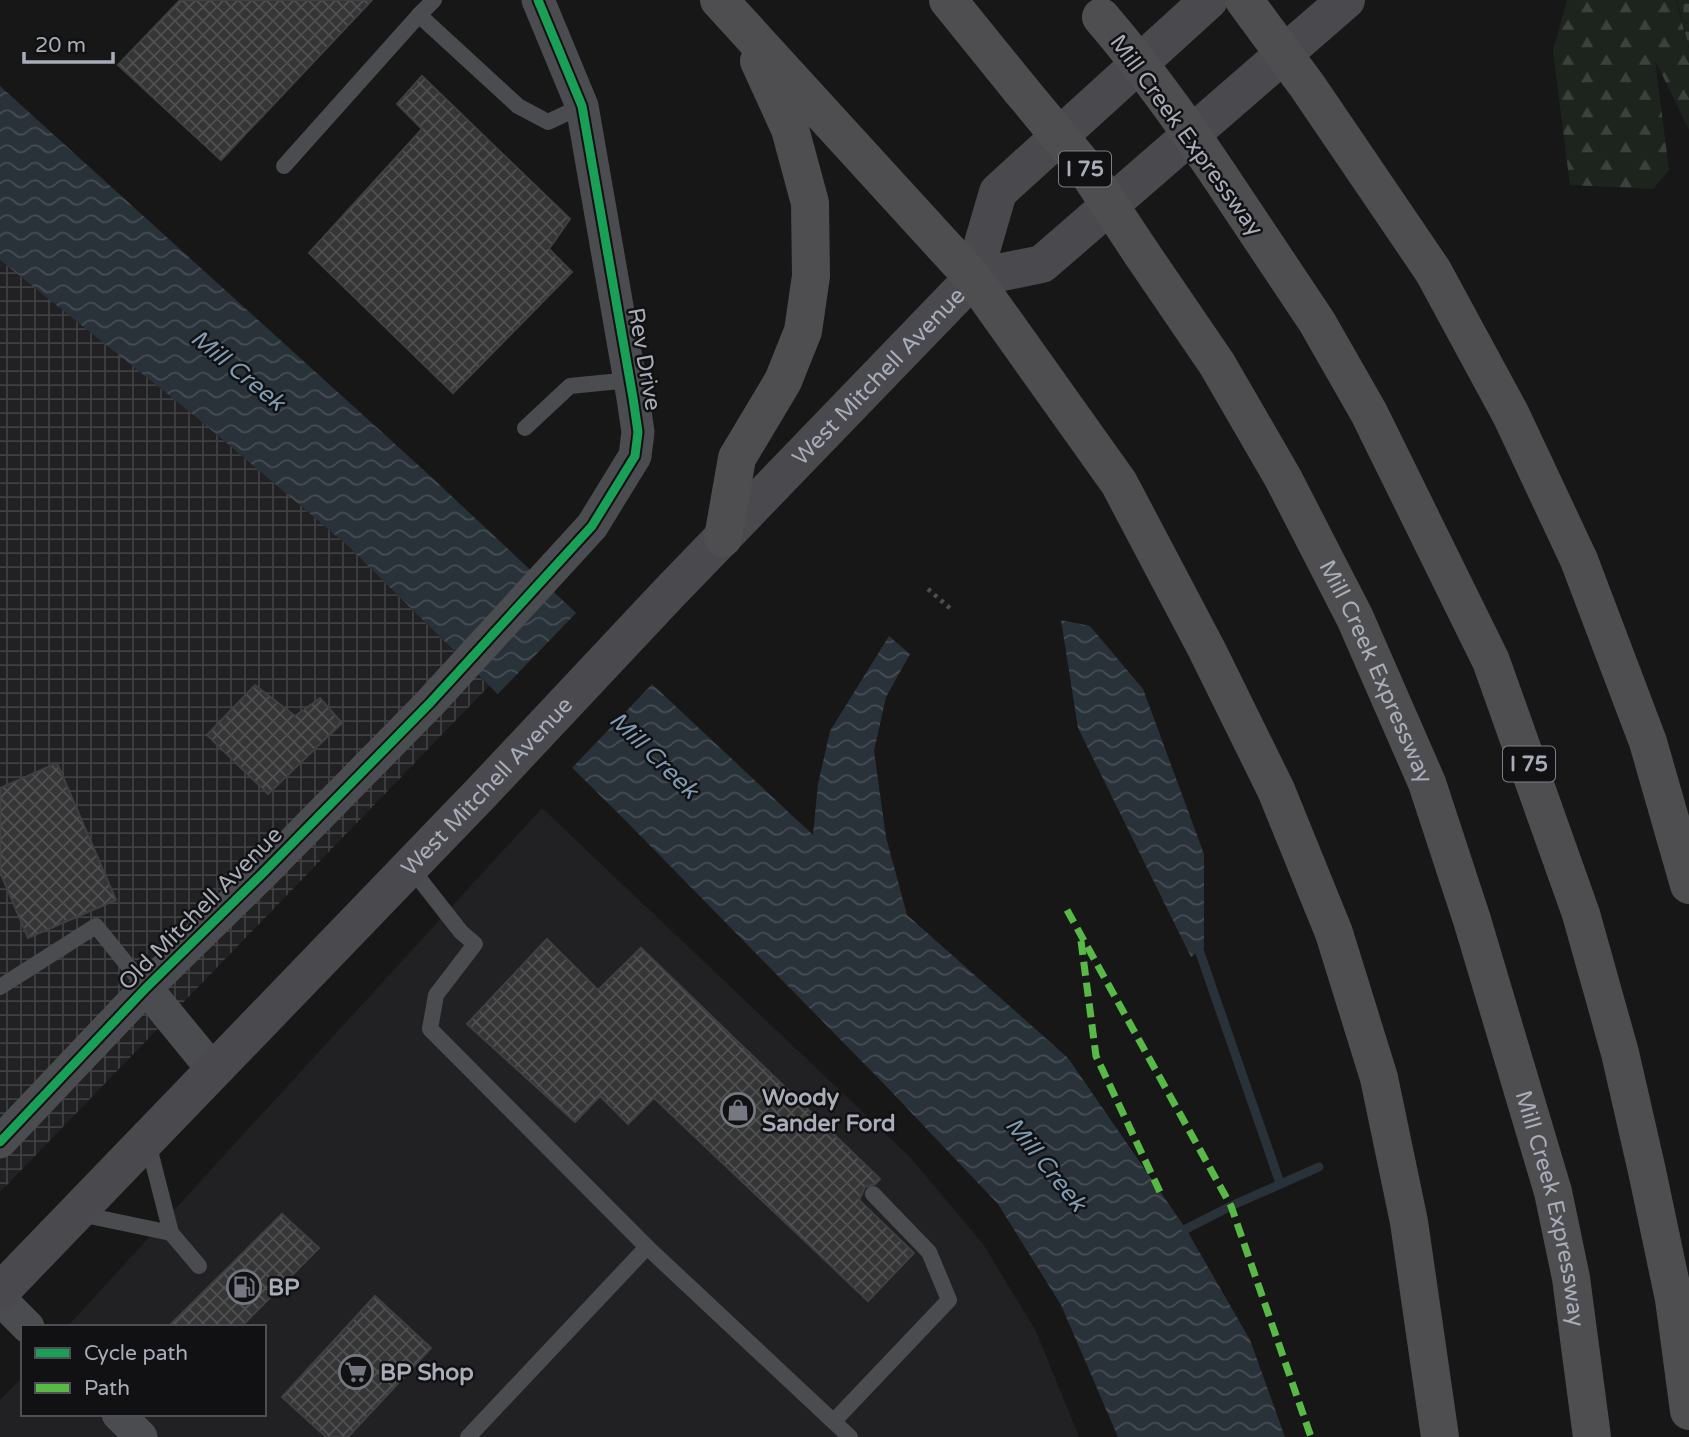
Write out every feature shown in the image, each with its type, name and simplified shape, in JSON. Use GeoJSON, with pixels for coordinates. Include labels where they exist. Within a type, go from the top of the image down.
{"type":"FeatureCollection","features":[{"type":"Feature","properties":{"kind":"highway","name":"Mill Creek Expressway"},"geometry":{"type":"LineString","coordinates":[[948,0],[1083,165],[1217,364],[1283,478],[1355,618],[1427,783],[1472,920],[1553,1192],[1571,1278],[1592,1437]]}},
{"type":"Feature","properties":{"kind":"highway"},"geometry":{"type":"LineString","coordinates":[[1244,0],[1308,87],[1433,271],[1511,415],[1579,560],[1648,742],[1689,885]]}},
{"type":"Feature","properties":{"kind":"highway","name":"Mill Creek Expressway"},"geometry":{"type":"LineString","coordinates":[[1094,8],[1167,99],[1317,322],[1369,413],[1491,661],[1581,914],[1620,1053],[1674,1299],[1689,1411]]}},
{"type":"Feature","properties":{"kind":"highway"},"geometry":{"type":"LineString","coordinates":[[731,14],[973,278],[1119,483],[1208,650],[1276,790],[1329,920],[1379,1078],[1409,1222],[1440,1437]]}},
{"type":"Feature","properties":{"kind":"highway"},"geometry":{"type":"LineString","coordinates":[[723,538],[737,458],[788,369],[803,331],[811,276],[810,203],[790,129],[731,14]]}},
{"type":"Feature","properties":{"kind":"main road","name":"West Mitchell Avenue"},"geometry":{"type":"LineString","coordinates":[[0,1292],[78,1214],[973,278],[998,192],[1209,0]]}},
{"type":"Feature","properties":{"kind":"main road","name":"West Mitchell Avenue"},"geometry":{"type":"LineString","coordinates":[[973,278],[1042,264],[1346,0]]}},
{"type":"Feature","properties":{"kind":"street","name":"Rev Drive"},"geometry":{"type":"LineString","coordinates":[[430,703],[592,526],[635,456],[638,432],[582,106],[538,0]]}},
{"type":"Feature","properties":{"kind":"street","name":"Old Mitchell Avenue"},"geometry":{"type":"LineString","coordinates":[[0,1142],[146,988],[430,703]]}},
{"type":"Feature","properties":{"kind":"street"},"geometry":{"type":"LineString","coordinates":[[146,988],[214,1071]]}},
{"type":"Feature","properties":{"kind":"street"},"geometry":{"type":"LineString","coordinates":[[0,1299],[26,1325]]}},
{"type":"Feature","properties":{"kind":"lane"},"geometry":{"type":"LineString","coordinates":[[284,166],[434,0]]}},
{"type":"Feature","properties":{"kind":"lane"},"geometry":{"type":"LineString","coordinates":[[419,15],[518,106],[548,122],[582,106]]}},
{"type":"Feature","properties":{"kind":"lane"},"geometry":{"type":"LineString","coordinates":[[525,428],[570,386],[630,380]]}},
{"type":"Feature","properties":{"kind":"lane"},"geometry":{"type":"LineString","coordinates":[[410,867],[461,932],[475,944],[436,995],[430,1029],[647,1247],[850,1437]]}},
{"type":"Feature","properties":{"kind":"lane"},"geometry":{"type":"LineString","coordinates":[[0,987],[96,926],[146,988]]}},
{"type":"Feature","properties":{"kind":"lane"},"geometry":{"type":"LineString","coordinates":[[148,1140],[171,1233],[199,1266]]}},
{"type":"Feature","properties":{"kind":"lane"},"geometry":{"type":"LineString","coordinates":[[834,1422],[950,1300],[929,1252],[873,1194]]}},
{"type":"Feature","properties":{"kind":"lane"},"geometry":{"type":"LineString","coordinates":[[78,1214],[171,1233]]}},
{"type":"Feature","properties":{"kind":"lane"},"geometry":{"type":"LineString","coordinates":[[468,1437],[647,1247]]}},
{"type":"Feature","properties":{"kind":"path"},"geometry":{"type":"LineString","coordinates":[[928,589],[952,610]]}},
{"type":"Feature","properties":{"kind":"shaded area"},"geometry":{"type":"Polygon","coordinates":[[[0,260],[196,417],[348,546],[489,686],[0,1192],[0,260]]]}},
{"type":"Feature","properties":{"kind":"shaded area"},"geometry":{"type":"Polygon","coordinates":[[[542,808],[909,1156],[983,1244],[1036,1331],[1079,1437],[0,1437],[0,1400],[21,1378],[21,1416],[266,1416],[266,1325],[69,1325],[542,808]]]}},
{"type":"Feature","properties":{"kind":"green space"},"geometry":{"type":"Polygon","coordinates":[[[1567,0],[1676,0],[1689,49],[1689,130],[1655,60],[1669,170],[1653,189],[1570,185],[1553,51],[1567,0]]]}},
{"type":"Feature","properties":{"kind":"green space"},"geometry":{"type":"Polygon","coordinates":[[[1677,0],[1689,0],[1689,48],[1677,0]]]}},
{"type":"Feature","properties":{"kind":"water","name":"Mill Creek"},"geometry":{"type":"Polygon","coordinates":[[[0,86],[427,473],[813,835],[818,784],[830,731],[889,636],[910,654],[886,697],[874,751],[886,837],[907,915],[1068,1058],[1186,1229],[1250,1340],[1285,1437],[1118,1437],[1061,1305],[998,1204],[885,1085],[624,819],[348,546],[196,417],[0,260],[0,86]]]}},
{"type":"Feature","properties":{"kind":"water"},"geometry":{"type":"Polygon","coordinates":[[[1061,620],[1090,626],[1143,689],[1204,854],[1204,947],[1191,957],[1078,728],[1061,620]]]}},
{"type":"Feature","properties":{"kind":"pier"},"geometry":{"type":"Polygon","coordinates":[[[579,610],[655,681],[570,770],[495,697],[579,610]]]}},
{"type":"Feature","properties":{"kind":"building"},"geometry":{"type":"Polygon","coordinates":[[[180,0],[372,0],[221,160],[118,65],[180,0]]]}},
{"type":"Feature","properties":{"kind":"building"},"geometry":{"type":"Polygon","coordinates":[[[422,76],[570,219],[549,249],[572,272],[453,393],[309,253],[422,129],[397,104],[422,76]]]}},
{"type":"Feature","properties":{"kind":"building"},"geometry":{"type":"Polygon","coordinates":[[[255,685],[295,716],[320,698],[342,723],[268,794],[207,735],[255,685]]]}},
{"type":"Feature","properties":{"kind":"building"},"geometry":{"type":"Polygon","coordinates":[[[57,763],[116,900],[28,938],[0,872],[0,788],[57,763]]]}},
{"type":"Feature","properties":{"kind":"building","name":"Woody Sander Ford"},"geometry":{"type":"Polygon","coordinates":[[[547,939],[598,990],[641,948],[880,1179],[865,1187],[859,1200],[914,1253],[868,1301],[654,1098],[628,1124],[600,1096],[575,1122],[467,1024],[547,939]]]}},
{"type":"Feature","properties":{"kind":"building","name":"BP"},"geometry":{"type":"Polygon","coordinates":[[[282,1214],[319,1248],[243,1325],[170,1325],[282,1214]]]}},
{"type":"Feature","properties":{"kind":"building","name":"BP Shop"},"geometry":{"type":"Polygon","coordinates":[[[375,1296],[431,1348],[348,1437],[326,1437],[282,1397],[375,1296]]]}},
{"type":"Feature","properties":{"kind":"waterway"},"geometry":{"type":"LineString","coordinates":[[1199,950],[1280,1183]]}},
{"type":"Feature","properties":{"kind":"waterway"},"geometry":{"type":"LineString","coordinates":[[1186,1229],[1319,1167]]}},
{"type":"Feature","properties":{"kind":"marked path"},"geometry":{"type":"LineString","coordinates":[[1067,910],[1231,1206],[1311,1437]]}},
{"type":"Feature","properties":{"kind":"marked path"},"geometry":{"type":"LineString","coordinates":[[1081,941],[1096,1056],[1160,1192]]}},
{"type":"Feature","properties":{"kind":"cycle path"},"geometry":{"type":"LineString","coordinates":[[0,1142],[146,988],[430,703],[592,526],[635,456],[638,432],[633,398],[582,106],[538,0]]}},
{"type":"Feature","properties":{"kind":"place","name":"Woody Sander Ford"},"geometry":{"type":"Point","coordinates":[738,1110]}},
{"type":"Feature","properties":{"kind":"place","name":"BP"},"geometry":{"type":"Point","coordinates":[244,1287]}},
{"type":"Feature","properties":{"kind":"place","name":"BP Shop"},"geometry":{"type":"Point","coordinates":[356,1372]}}]}
